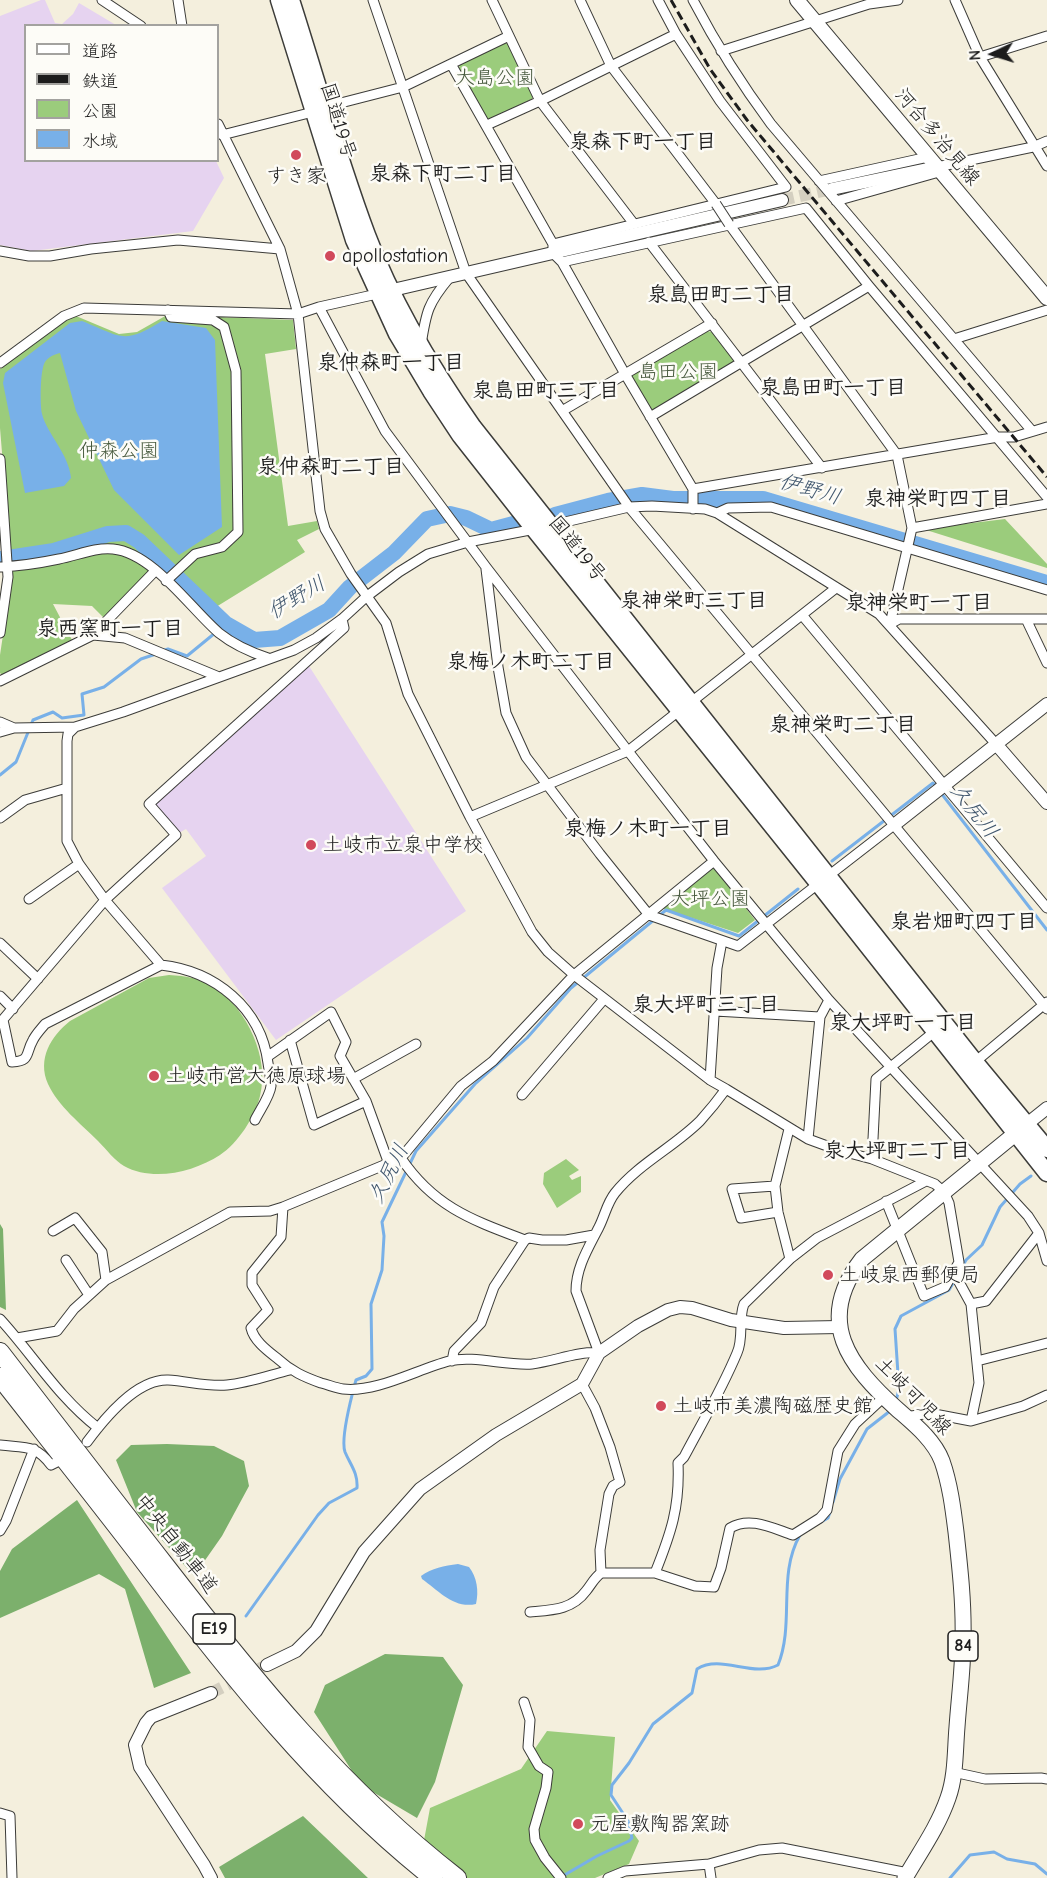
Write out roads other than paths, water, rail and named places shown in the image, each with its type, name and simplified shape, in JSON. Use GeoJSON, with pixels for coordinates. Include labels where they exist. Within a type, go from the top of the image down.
{"type":"FeatureCollection","features":[{"type":"Feature","properties":{"kind":"highway","name":"国道19号"},"geometry":{"type":"LineString","coordinates":[[279,0],[367,236],[397,334],[431,391],[460,435],[542,528],[823,879],[975,1062],[1022,1129],[1047,1173]]}},
{"type":"Feature","properties":{"kind":"highway","name":"国道19号"},"geometry":{"type":"LineString","coordinates":[[291,0],[319,109]]}},
{"type":"Feature","properties":{"kind":"highway","name":"国道19号"},"geometry":{"type":"LineString","coordinates":[[384,292],[542,528]]}},
{"type":"Feature","properties":{"kind":"highway","name":"国道19号"},"geometry":{"type":"LineString","coordinates":[[823,879],[934,1032],[1022,1129],[1047,1149]]}},
{"type":"Feature","properties":{"kind":"highway","name":"中央自動車道"},"geometry":{"type":"LineString","coordinates":[[0,1352],[266,1693],[299,1731],[405,1836],[457,1878]]}},
{"type":"Feature","properties":{"kind":"highway","name":"中央自動車道"},"geometry":{"type":"LineString","coordinates":[[0,1377],[247,1694],[328,1784],[396,1848],[433,1878]]}},
{"type":"Feature","properties":{"kind":"main road","name":"河合多治見線"},"geometry":{"type":"LineString","coordinates":[[797,0],[1047,298]]}},
{"type":"Feature","properties":{"kind":"main road","name":"土岐可児線"},"geometry":{"type":"LineString","coordinates":[[906,1875],[939,1821],[950,1791],[953,1772],[963,1641],[962,1595],[952,1503],[941,1459],[933,1445],[856,1368],[844,1344],[839,1327],[843,1298],[853,1271],[869,1252],[1022,1129]]}},
{"type":"Feature","properties":{"kind":"street"},"geometry":{"type":"LineString","coordinates":[[102,0],[138,24]]}},
{"type":"Feature","properties":{"kind":"street"},"geometry":{"type":"LineString","coordinates":[[178,0],[183,24]]}},
{"type":"Feature","properties":{"kind":"street"},"geometry":{"type":"LineString","coordinates":[[373,0],[466,273],[629,507],[1046,1005],[975,1062]]}},
{"type":"Feature","properties":{"kind":"street"},"geometry":{"type":"LineString","coordinates":[[492,0],[540,101],[634,224]]}},
{"type":"Feature","properties":{"kind":"street"},"geometry":{"type":"LineString","coordinates":[[580,0],[611,66],[716,204],[897,455],[912,528],[890,624]]}},
{"type":"Feature","properties":{"kind":"street"},"geometry":{"type":"LineString","coordinates":[[556,253],[634,224],[786,187],[720,101],[676,34],[658,0]]}},
{"type":"Feature","properties":{"kind":"street"},"geometry":{"type":"LineString","coordinates":[[693,0],[721,51],[771,124],[819,181],[834,195],[1032,431]]}},
{"type":"Feature","properties":{"kind":"street"},"geometry":{"type":"LineString","coordinates":[[721,51],[814,22],[868,2],[898,0]]}},
{"type":"Feature","properties":{"kind":"street"},"geometry":{"type":"LineString","coordinates":[[956,0],[980,57],[1047,166]]}},
{"type":"Feature","properties":{"kind":"street"},"geometry":{"type":"LineString","coordinates":[[487,125],[676,34]]}},
{"type":"Feature","properties":{"kind":"street"},"geometry":{"type":"LineString","coordinates":[[222,135],[403,87],[509,36]]}},
{"type":"Feature","properties":{"kind":"street"},"geometry":{"type":"LineString","coordinates":[[980,57],[1047,36]]}},
{"type":"Feature","properties":{"kind":"street"},"geometry":{"type":"LineString","coordinates":[[451,64],[487,125],[556,253],[693,489],[693,509]]}},
{"type":"Feature","properties":{"kind":"street"},"geometry":{"type":"LineString","coordinates":[[219,127],[280,249],[298,314],[320,511],[325,529],[363,593],[386,623],[408,694],[470,817],[532,932],[549,952],[574,975],[710,1080],[750,1102],[789,1129],[838,1150],[872,1159],[926,1181],[944,1191],[949,1203],[960,1282],[970,1304],[977,1361],[979,1383],[971,1421]]}},
{"type":"Feature","properties":{"kind":"street"},"geometry":{"type":"LineString","coordinates":[[819,181],[935,165],[1034,147],[1047,141]]}},
{"type":"Feature","properties":{"kind":"street"},"geometry":{"type":"LineString","coordinates":[[834,195],[935,165]]}},
{"type":"Feature","properties":{"kind":"street"},"geometry":{"type":"LineString","coordinates":[[0,363],[64,316],[84,308],[298,314],[319,307],[782,200]]}},
{"type":"Feature","properties":{"kind":"street"},"geometry":{"type":"LineString","coordinates":[[556,253],[649,242],[806,208],[1047,496]]}},
{"type":"Feature","properties":{"kind":"street"},"geometry":{"type":"LineString","coordinates":[[0,251],[29,256],[50,256],[91,249],[178,240],[280,249]]}},
{"type":"Feature","properties":{"kind":"street"},"geometry":{"type":"LineString","coordinates":[[649,242],[822,468]]}},
{"type":"Feature","properties":{"kind":"street"},"geometry":{"type":"LineString","coordinates":[[421,348],[429,306],[434,296],[450,278]]}},
{"type":"Feature","properties":{"kind":"street"},"geometry":{"type":"LineString","coordinates":[[650,417],[869,286]]}},
{"type":"Feature","properties":{"kind":"street"},"geometry":{"type":"LineString","coordinates":[[319,307],[385,431],[486,567],[714,861],[829,1000],[1014,1200],[1039,1233],[1047,1261]]}},
{"type":"Feature","properties":{"kind":"street"},"geometry":{"type":"LineString","coordinates":[[166,581],[195,554],[222,547],[238,532],[236,371],[224,327],[213,320],[171,316],[168,310]]}},
{"type":"Feature","properties":{"kind":"street"},"geometry":{"type":"LineString","coordinates":[[954,339],[1047,310]]}},
{"type":"Feature","properties":{"kind":"street"},"geometry":{"type":"LineString","coordinates":[[562,411],[712,323]]}},
{"type":"Feature","properties":{"kind":"street"},"geometry":{"type":"LineString","coordinates":[[693,489],[998,437],[1014,437],[1047,427]]}},
{"type":"Feature","properties":{"kind":"street"},"geometry":{"type":"LineString","coordinates":[[0,459],[7,551],[4,567],[8,577],[0,632]]}},
{"type":"Feature","properties":{"kind":"street"},"geometry":{"type":"LineString","coordinates":[[912,528],[1047,504]]}},
{"type":"Feature","properties":{"kind":"street"},"geometry":{"type":"LineString","coordinates":[[0,732],[19,728],[75,727],[294,650],[316,638],[342,619],[363,593],[428,554],[468,542],[542,528],[629,507],[705,509],[717,513],[879,614],[1047,802]]}},
{"type":"Feature","properties":{"kind":"street"},"geometry":{"type":"LineString","coordinates":[[717,513],[728,508],[771,507],[1047,590]]}},
{"type":"Feature","properties":{"kind":"street"},"geometry":{"type":"LineString","coordinates":[[4,567],[58,560],[107,548],[128,552],[141,559],[156,572],[220,634],[243,649],[268,658]]}},
{"type":"Feature","properties":{"kind":"street"},"geometry":{"type":"LineString","coordinates":[[486,567],[506,713],[526,757],[600,855],[650,915],[738,946],[768,925],[823,879],[1047,704]]}},
{"type":"Feature","properties":{"kind":"street"},"geometry":{"type":"LineString","coordinates":[[0,681],[93,635],[156,572]]}},
{"type":"Feature","properties":{"kind":"street"},"geometry":{"type":"LineString","coordinates":[[470,817],[628,751],[836,588]]}},
{"type":"Feature","properties":{"kind":"street"},"geometry":{"type":"LineString","coordinates":[[802,615],[1047,908]]}},
{"type":"Feature","properties":{"kind":"street"},"geometry":{"type":"LineString","coordinates":[[255,1120],[271,1087],[266,1048],[257,1026],[240,1003],[216,981],[181,967],[162,965],[45,1024],[33,1039],[23,1062],[12,1062],[1,1022],[105,900],[176,835],[149,804],[344,628],[342,619]]}},
{"type":"Feature","properties":{"kind":"street"},"geometry":{"type":"LineString","coordinates":[[890,624],[899,619],[1047,619]]}},
{"type":"Feature","properties":{"kind":"street"},"geometry":{"type":"LineString","coordinates":[[1026,619],[1047,663]]}},
{"type":"Feature","properties":{"kind":"street"},"geometry":{"type":"LineString","coordinates":[[93,635],[125,638],[219,677]]}},
{"type":"Feature","properties":{"kind":"street"},"geometry":{"type":"LineString","coordinates":[[0,722],[19,728]]}},
{"type":"Feature","properties":{"kind":"street"},"geometry":{"type":"LineString","coordinates":[[75,727],[67,741],[67,841],[79,864],[105,900],[162,965]]}},
{"type":"Feature","properties":{"kind":"street"},"geometry":{"type":"LineString","coordinates":[[0,818],[25,800],[67,788]]}},
{"type":"Feature","properties":{"kind":"street"},"geometry":{"type":"LineString","coordinates":[[405,1164],[461,1086],[493,1061],[574,975],[714,861]]}},
{"type":"Feature","properties":{"kind":"street"},"geometry":{"type":"LineString","coordinates":[[29,899],[79,864]]}},
{"type":"Feature","properties":{"kind":"street"},"geometry":{"type":"LineString","coordinates":[[710,1080],[717,968],[722,941]]}},
{"type":"Feature","properties":{"kind":"street"},"geometry":{"type":"LineString","coordinates":[[0,943],[38,979]]}},
{"type":"Feature","properties":{"kind":"street"},"geometry":{"type":"LineString","coordinates":[[0,996],[13,1009]]}},
{"type":"Feature","properties":{"kind":"street"},"geometry":{"type":"LineString","coordinates":[[522,1095],[604,999]]}},
{"type":"Feature","properties":{"kind":"street"},"geometry":{"type":"LineString","coordinates":[[808,1138],[820,1017],[829,1000]]}},
{"type":"Feature","properties":{"kind":"street"},"geometry":{"type":"LineString","coordinates":[[716,1011],[820,1017]]}},
{"type":"Feature","properties":{"kind":"street"},"geometry":{"type":"LineString","coordinates":[[267,1057],[331,1012],[346,1042],[340,1056],[366,1101],[389,1164]]}},
{"type":"Feature","properties":{"kind":"street"},"geometry":{"type":"LineString","coordinates":[[872,1159],[876,1079],[934,1032]]}},
{"type":"Feature","properties":{"kind":"street"},"geometry":{"type":"LineString","coordinates":[[290,1040],[314,1125],[366,1101]]}},
{"type":"Feature","properties":{"kind":"street"},"geometry":{"type":"LineString","coordinates":[[353,1079],[416,1044]]}},
{"type":"Feature","properties":{"kind":"street"},"geometry":{"type":"LineString","coordinates":[[599,1353],[576,1291],[577,1277],[587,1248],[614,1194],[628,1178],[699,1122],[726,1089]]}},
{"type":"Feature","properties":{"kind":"street"},"geometry":{"type":"LineString","coordinates":[[1022,1129],[1047,1108]]}},
{"type":"Feature","properties":{"kind":"street"},"geometry":{"type":"LineString","coordinates":[[789,1129],[775,1186],[778,1212],[790,1259]]}},
{"type":"Feature","properties":{"kind":"street"},"geometry":{"type":"LineString","coordinates":[[17,1338],[57,1331],[89,1295],[106,1280],[230,1212],[270,1211],[284,1207],[389,1164],[405,1164],[438,1199],[456,1212],[525,1240]]}},
{"type":"Feature","properties":{"kind":"street"},"geometry":{"type":"LineString","coordinates":[[655,1573],[676,1516],[678,1463],[684,1457],[738,1351],[740,1312],[744,1304],[790,1259],[817,1238],[926,1181]]}},
{"type":"Feature","properties":{"kind":"street"},"geometry":{"type":"LineString","coordinates":[[775,1186],[732,1190],[741,1218],[778,1212]]}},
{"type":"Feature","properties":{"kind":"street"},"geometry":{"type":"LineString","coordinates":[[886,1201],[924,1296],[945,1287],[959,1262]]}},
{"type":"Feature","properties":{"kind":"street"},"geometry":{"type":"LineString","coordinates":[[284,1207],[281,1237],[252,1273],[252,1285],[268,1310],[251,1328],[266,1349],[290,1370],[303,1377],[342,1389],[356,1389],[377,1385],[452,1361],[534,1364],[590,1352],[599,1353]]}},
{"type":"Feature","properties":{"kind":"street"},"geometry":{"type":"LineString","coordinates":[[53,1231],[75,1218],[102,1252],[106,1280]]}},
{"type":"Feature","properties":{"kind":"street"},"geometry":{"type":"LineString","coordinates":[[970,1304],[986,1301],[1039,1233]]}},
{"type":"Feature","properties":{"kind":"street"},"geometry":{"type":"LineString","coordinates":[[452,1361],[454,1351],[481,1323],[494,1287],[525,1240],[529,1238],[566,1240],[594,1235]]}},
{"type":"Feature","properties":{"kind":"street"},"geometry":{"type":"LineString","coordinates":[[66,1260],[89,1295]]}},
{"type":"Feature","properties":{"kind":"street"},"geometry":{"type":"LineString","coordinates":[[267,1665],[296,1651],[308,1641],[364,1552],[420,1489],[496,1435],[582,1384],[599,1353],[638,1326],[668,1310],[680,1307],[692,1308],[731,1320],[784,1328],[839,1327]]}},
{"type":"Feature","properties":{"kind":"street"},"geometry":{"type":"LineString","coordinates":[[0,1319],[80,1414],[98,1428]]}},
{"type":"Feature","properties":{"kind":"street"},"geometry":{"type":"LineString","coordinates":[[977,1361],[1047,1342]]}},
{"type":"Feature","properties":{"kind":"street"},"geometry":{"type":"LineString","coordinates":[[87,1442],[129,1396],[146,1383],[155,1380],[226,1385],[290,1370]]}},
{"type":"Feature","properties":{"kind":"street"},"geometry":{"type":"LineString","coordinates":[[530,1612],[572,1605],[601,1573],[600,1550],[609,1494],[613,1486],[620,1482],[595,1408],[582,1384]]}},
{"type":"Feature","properties":{"kind":"street"},"geometry":{"type":"LineString","coordinates":[[903,1415],[929,1413],[971,1421],[1023,1406],[1047,1395]]}},
{"type":"Feature","properties":{"kind":"street"},"geometry":{"type":"LineString","coordinates":[[601,1573],[655,1573],[695,1586],[714,1587],[730,1528],[741,1521],[762,1524],[793,1535],[820,1518],[827,1510],[838,1451],[855,1424],[886,1399]]}},
{"type":"Feature","properties":{"kind":"street"},"geometry":{"type":"LineString","coordinates":[[0,1445],[34,1449],[42,1453],[51,1465],[59,1461]]}},
{"type":"Feature","properties":{"kind":"street"},"geometry":{"type":"LineString","coordinates":[[0,1531],[34,1449]]}},
{"type":"Feature","properties":{"kind":"street"},"geometry":{"type":"LineString","coordinates":[[211,1693],[151,1717],[135,1745],[140,1767],[211,1878]]}},
{"type":"Feature","properties":{"kind":"street"},"geometry":{"type":"LineString","coordinates":[[524,1702],[530,1720],[528,1748],[539,1766],[548,1772],[546,1788],[534,1829],[535,1840],[545,1858],[561,1878]]}},
{"type":"Feature","properties":{"kind":"street"},"geometry":{"type":"LineString","coordinates":[[953,1772],[985,1779],[1047,1779]]}},
{"type":"Feature","properties":{"kind":"street"},"geometry":{"type":"LineString","coordinates":[[0,1813],[10,1816],[12,1878]]}},
{"type":"Feature","properties":{"kind":"street"},"geometry":{"type":"LineString","coordinates":[[608,1878],[625,1870],[709,1864],[759,1850],[782,1848],[906,1875]]}},
{"type":"Feature","properties":{"kind":"street"},"geometry":{"type":"LineString","coordinates":[[709,1864],[711,1878]]}},
{"type":"Feature","properties":{"kind":"street"},"geometry":{"type":"LineString","coordinates":[[660,1868],[662,1878]]}},
{"type":"Feature","properties":{"kind":"water"},"geometry":{"type":"Polygon","coordinates":[[[82,321],[115,334],[130,336],[162,321],[206,328],[215,340],[222,527],[179,555],[114,490],[76,411],[60,353],[48,359],[43,366],[41,409],[45,422],[66,461],[71,478],[64,486],[25,493],[3,383],[5,373],[70,323],[82,321]]]}},
{"type":"Feature","properties":{"kind":"water"},"geometry":{"type":"Polygon","coordinates":[[[458,1564],[469,1567],[474,1575],[477,1589],[476,1604],[468,1605],[454,1601],[422,1579],[421,1576],[429,1571],[458,1564]]]}},
{"type":"Feature","properties":{"kind":"waterway","name":"伊野川"},"geometry":{"type":"LineString","coordinates":[[555,515],[642,495],[673,499],[763,499],[1047,583]]}},
{"type":"Feature","properties":{"kind":"waterway","name":"伊野川"},"geometry":{"type":"LineString","coordinates":[[0,559],[54,551],[108,534],[126,533],[139,541],[226,624],[254,640],[280,638],[329,610],[350,587],[394,553],[427,519],[450,514],[466,518],[491,530],[517,523]]}},
{"type":"Feature","properties":{"kind":"waterway"},"geometry":{"type":"LineString","coordinates":[[162,651],[168,649],[187,656],[226,624]]}},
{"type":"Feature","properties":{"kind":"waterway"},"geometry":{"type":"LineString","coordinates":[[0,775],[16,762],[33,720],[53,712],[62,718],[84,715],[82,694],[104,687],[141,659],[156,654]]}},
{"type":"Feature","properties":{"kind":"waterway","name":"久尻川"},"geometry":{"type":"LineString","coordinates":[[832,861],[933,783],[937,787]]}},
{"type":"Feature","properties":{"kind":"waterway","name":"久尻川"},"geometry":{"type":"LineString","coordinates":[[941,793],[1047,930]]}},
{"type":"Feature","properties":{"kind":"waterway","name":"久尻川"},"geometry":{"type":"LineString","coordinates":[[660,915],[666,910],[739,936],[798,889]]}},
{"type":"Feature","properties":{"kind":"waterway","name":"久尻川"},"geometry":{"type":"LineString","coordinates":[[246,1616],[318,1515],[329,1503],[357,1488],[355,1474],[345,1452],[345,1427],[356,1380],[366,1376],[372,1369],[371,1304],[382,1270],[384,1236],[382,1222],[416,1151],[475,1084],[527,1038],[571,988],[655,919]]}},
{"type":"Feature","properties":{"kind":"waterway"},"geometry":{"type":"LineString","coordinates":[[962,1267],[982,1245],[1000,1207],[1020,1184],[1031,1176]]}},
{"type":"Feature","properties":{"kind":"waterway"},"geometry":{"type":"LineString","coordinates":[[896,1401],[899,1389],[895,1329],[901,1316],[949,1290],[956,1278]]}},
{"type":"Feature","properties":{"kind":"waterway"},"geometry":{"type":"LineString","coordinates":[[833,1502],[840,1479],[867,1429],[890,1411]]}},
{"type":"Feature","properties":{"kind":"waterway"},"geometry":{"type":"LineString","coordinates":[[821,1522],[828,1518],[830,1512]]}},
{"type":"Feature","properties":{"kind":"waterway"},"geometry":{"type":"LineString","coordinates":[[561,1877],[632,1838],[628,1821],[611,1795],[612,1785],[629,1763],[653,1724],[692,1693],[697,1669],[716,1664],[758,1669],[778,1665],[785,1633],[789,1566],[800,1535]]}},
{"type":"Feature","properties":{"kind":"waterway"},"geometry":{"type":"LineString","coordinates":[[950,1878],[970,1855],[994,1852],[1007,1859],[1035,1864],[1047,1874]]}},
{"type":"Feature","properties":{"kind":"tunnel"},"geometry":{"type":"LineString","coordinates":[[782,200],[832,189]]}},
{"type":"Feature","properties":{"kind":"tunnel"},"geometry":{"type":"LineString","coordinates":[[211,1693],[267,1665]]}},
{"type":"Feature","properties":{"kind":"railway"},"geometry":{"type":"LineString","coordinates":[[671,0],[710,69],[747,120],[1047,477]]}},
{"type":"Feature","properties":{"kind":"place","name":"すき家"},"geometry":{"type":"Point","coordinates":[296,155]}},
{"type":"Feature","properties":{"kind":"place","name":"apollostation"},"geometry":{"type":"Point","coordinates":[330,256]}},
{"type":"Feature","properties":{"kind":"place","name":"土岐市立泉中学校"},"geometry":{"type":"Point","coordinates":[311,845]}},
{"type":"Feature","properties":{"kind":"place","name":"土岐市営大徳原球場"},"geometry":{"type":"Point","coordinates":[154,1076]}},
{"type":"Feature","properties":{"kind":"place","name":"土岐泉西郵便局"},"geometry":{"type":"Point","coordinates":[828,1275]}},
{"type":"Feature","properties":{"kind":"place","name":"土岐市美濃陶磁歴史館"},"geometry":{"type":"Point","coordinates":[661,1406]}},
{"type":"Feature","properties":{"kind":"place","name":"元屋敷陶器窯跡"},"geometry":{"type":"Point","coordinates":[578,1824]}},
{"type":"Feature","properties":{"kind":"district","name":"泉森下町一丁目"},"geometry":{"type":"Point","coordinates":[643,142]}},
{"type":"Feature","properties":{"kind":"district","name":"泉森下町二丁目"},"geometry":{"type":"Point","coordinates":[443,174]}},
{"type":"Feature","properties":{"kind":"district","name":"泉島田町二丁目"},"geometry":{"type":"Point","coordinates":[721,295]}},
{"type":"Feature","properties":{"kind":"district","name":"泉仲森町一丁目"},"geometry":{"type":"Point","coordinates":[391,363]}},
{"type":"Feature","properties":{"kind":"district","name":"泉島田町一丁目"},"geometry":{"type":"Point","coordinates":[833,388]}},
{"type":"Feature","properties":{"kind":"district","name":"泉島田町三丁目"},"geometry":{"type":"Point","coordinates":[546,391]}},
{"type":"Feature","properties":{"kind":"district","name":"泉仲森町二丁目"},"geometry":{"type":"Point","coordinates":[331,467]}},
{"type":"Feature","properties":{"kind":"district","name":"泉神栄町四丁目"},"geometry":{"type":"Point","coordinates":[938,499]}},
{"type":"Feature","properties":{"kind":"district","name":"泉神栄町三丁目"},"geometry":{"type":"Point","coordinates":[694,601]}},
{"type":"Feature","properties":{"kind":"district","name":"泉神栄町一丁目"},"geometry":{"type":"Point","coordinates":[919,603]}},
{"type":"Feature","properties":{"kind":"district","name":"泉西窯町一丁目"},"geometry":{"type":"Point","coordinates":[110,629]}},
{"type":"Feature","properties":{"kind":"district","name":"泉梅ノ木町二丁目"},"geometry":{"type":"Point","coordinates":[531,662]}},
{"type":"Feature","properties":{"kind":"district","name":"泉神栄町二丁目"},"geometry":{"type":"Point","coordinates":[843,725]}},
{"type":"Feature","properties":{"kind":"district","name":"泉梅ノ木町一丁目"},"geometry":{"type":"Point","coordinates":[648,829]}},
{"type":"Feature","properties":{"kind":"district","name":"泉岩畑町四丁目"},"geometry":{"type":"Point","coordinates":[964,922]}},
{"type":"Feature","properties":{"kind":"district","name":"泉大坪町三丁目"},"geometry":{"type":"Point","coordinates":[706,1005]}},
{"type":"Feature","properties":{"kind":"district","name":"泉大坪町一丁目"},"geometry":{"type":"Point","coordinates":[903,1023]}},
{"type":"Feature","properties":{"kind":"district","name":"泉大坪町二丁目"},"geometry":{"type":"Point","coordinates":[897,1151]}},
{"type":"Feature","properties":{"kind":"park label","name":"大島公園"},"geometry":{"type":"Point","coordinates":[495,78]}},
{"type":"Feature","properties":{"kind":"park label","name":"島田公園"},"geometry":{"type":"Point","coordinates":[678,372]}},
{"type":"Feature","properties":{"kind":"park label","name":"仲森公園"},"geometry":{"type":"Point","coordinates":[119,451]}},
{"type":"Feature","properties":{"kind":"park label","name":"大坪公園"},"geometry":{"type":"Point","coordinates":[710,899]}}]}
